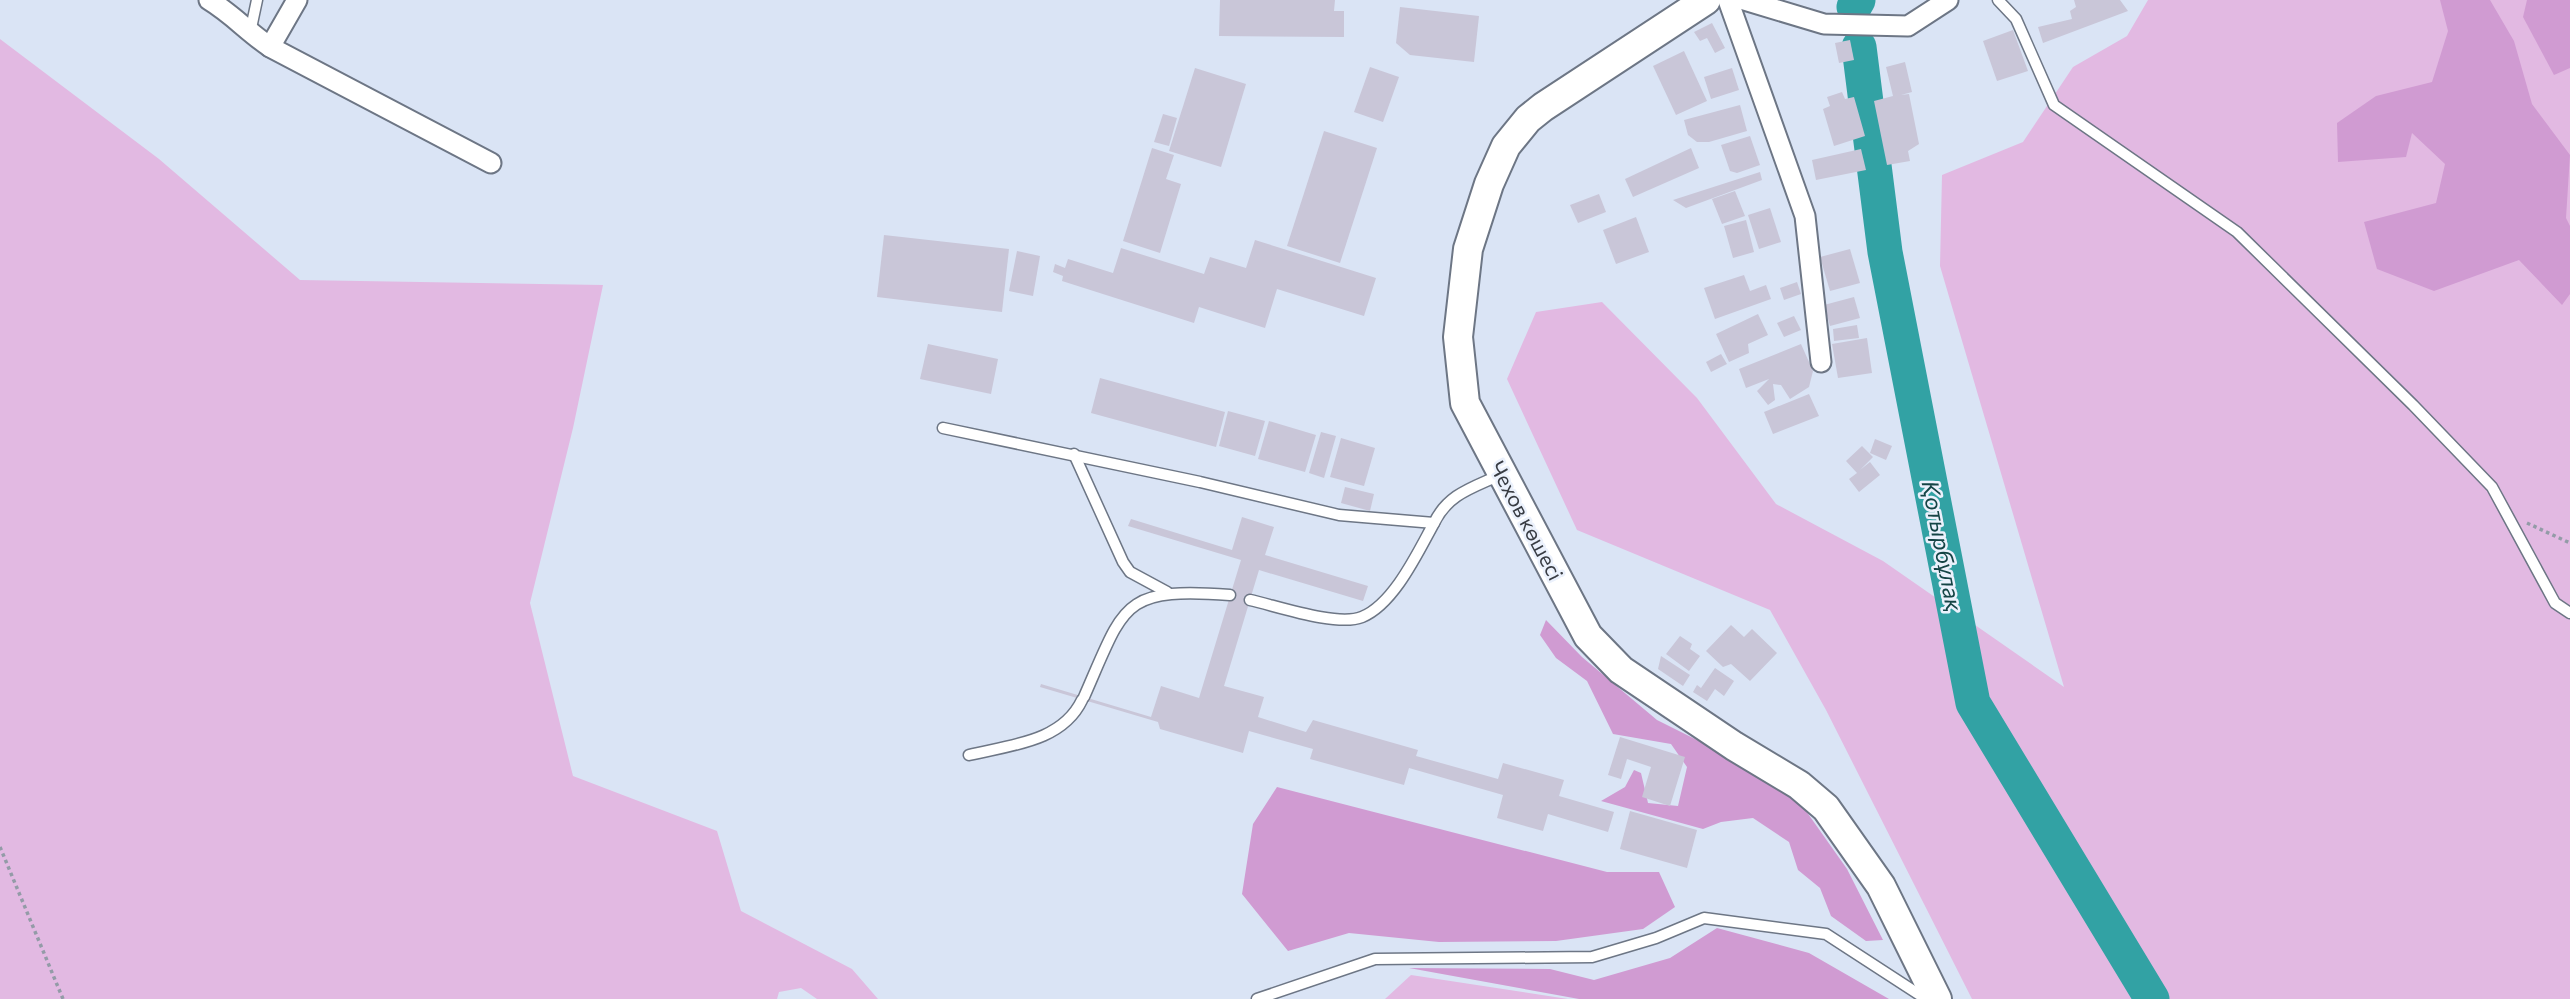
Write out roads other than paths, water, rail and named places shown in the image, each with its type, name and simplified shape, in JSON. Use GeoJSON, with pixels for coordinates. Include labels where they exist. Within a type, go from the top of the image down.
{"type":"FeatureCollection","features":[{"type":"Feature","properties":{"kind":"main road","name":"Чехов көшесі"},"geometry":{"type":"LineString","coordinates":[[1706,0],[1528,119],[1506,146],[1489,184],[1468,249],[1458,337],[1465,403],[1500,475],[1588,636],[1621,670],[1734,746],[1799,785],[1826,808],[1881,886],[1937,999]]}},
{"type":"Feature","properties":{"kind":"street"},"geometry":{"type":"LineString","coordinates":[[209,0],[229,12],[250,33],[270,47],[491,163]]}},
{"type":"Feature","properties":{"kind":"street"},"geometry":{"type":"LineString","coordinates":[[270,47],[297,0]]}},
{"type":"Feature","properties":{"kind":"street"},"geometry":{"type":"LineString","coordinates":[[1728,0],[1805,216],[1821,362]]}},
{"type":"Feature","properties":{"kind":"street"},"geometry":{"type":"LineString","coordinates":[[1744,0],[1824,24],[1908,26],[1948,0]]}},
{"type":"Feature","properties":{"kind":"lane"},"geometry":{"type":"LineString","coordinates":[[250,33],[257,0]]}},
{"type":"Feature","properties":{"kind":"lane"},"geometry":{"type":"LineString","coordinates":[[1998,0],[2016,19],[2054,104],[2237,232],[2413,405],[2492,487],[2555,603],[2570,613]]}},
{"type":"Feature","properties":{"kind":"lane"},"geometry":{"type":"LineString","coordinates":[[943,428],[1074,454],[1339,515],[1434,523]]}},
{"type":"Feature","properties":{"kind":"lane"},"geometry":{"type":"LineString","coordinates":[[1074,454],[1123,562],[1130,572],[1167,592]]}},
{"type":"Feature","properties":{"kind":"lane"},"geometry":{"type":"LineString","coordinates":[[1250,600],[1333,618],[1363,617],[1395,589],[1442,506],[1454,496],[1500,475]]}},
{"type":"Feature","properties":{"kind":"lane"},"geometry":{"type":"LineString","coordinates":[[969,755],[1042,737],[1060,729],[1074,717],[1109,636],[1122,616],[1144,599],[1167,592],[1230,595]]}},
{"type":"Feature","properties":{"kind":"lane"},"geometry":{"type":"LineString","coordinates":[[1257,999],[1375,959],[1592,957],[1656,938],[1704,918],[1826,934],[1926,999]]}},
{"type":"Feature","properties":{"kind":"waterway","name":"Қотырбұлақ"},"geometry":{"type":"LineString","coordinates":[[1854,7],[1858,0]]}},
{"type":"Feature","properties":{"kind":"waterway","name":"Қотырбұлақ"},"geometry":{"type":"LineString","coordinates":[[1859,47],[1885,252],[1973,703],[2152,999]]}}]}
